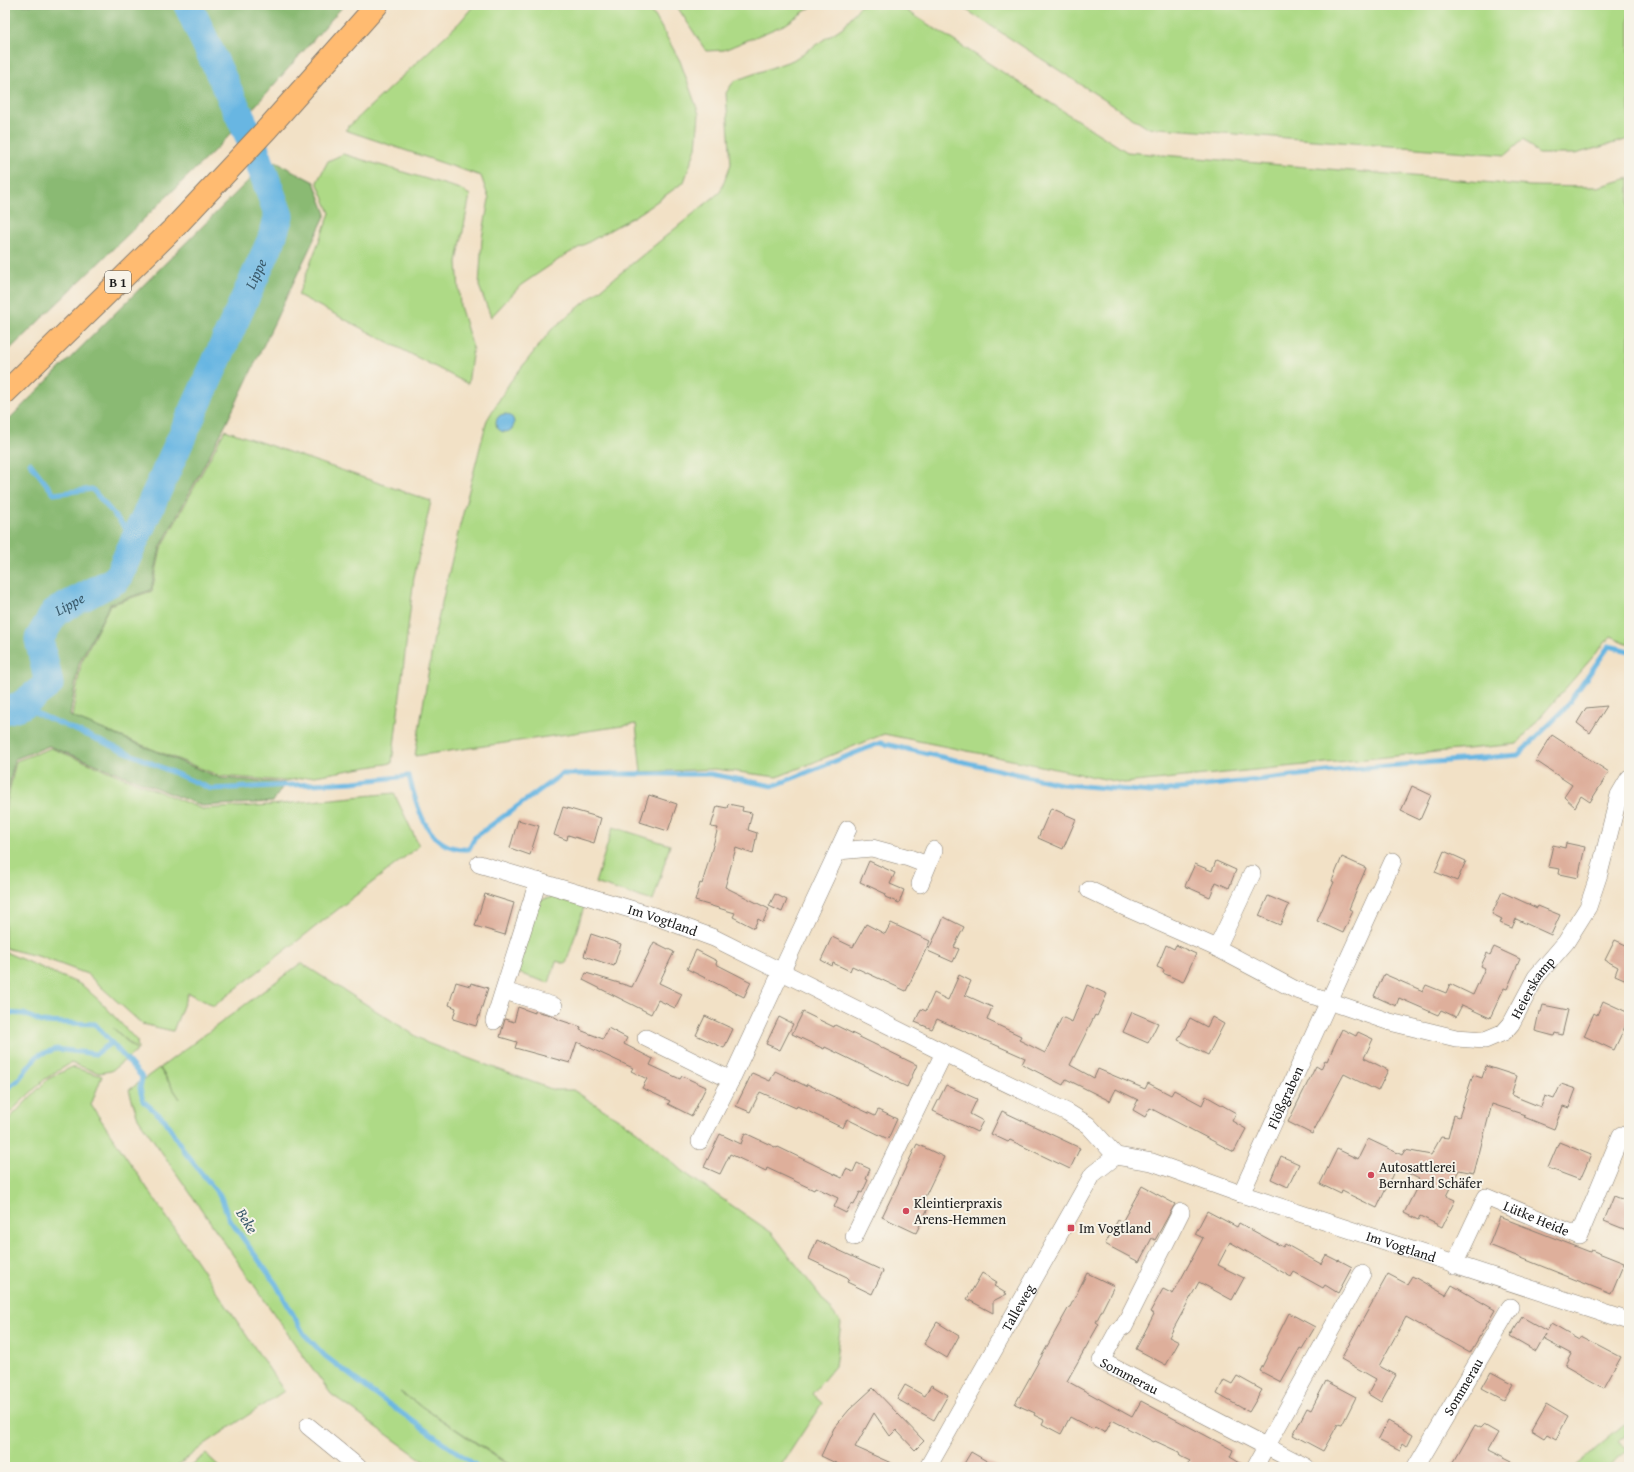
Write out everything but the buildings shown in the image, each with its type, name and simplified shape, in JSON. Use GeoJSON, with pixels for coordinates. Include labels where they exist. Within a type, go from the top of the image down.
{"type":"FeatureCollection","features":[{"type":"Feature","properties":{"kind":"highway","name":"B 1"},"geometry":{"type":"LineString","coordinates":[[5,393],[175,227],[230,170],[377,5]]}},
{"type":"Feature","properties":{"kind":"street","name":"Heierskamp"},"geometry":{"type":"LineString","coordinates":[[1329,1002],[1390,1022],[1456,1038],[1485,1040],[1504,1032],[1516,1016],[1536,977],[1566,942],[1588,907],[1599,874],[1619,794],[1629,778]]}},
{"type":"Feature","properties":{"kind":"street"},"geometry":{"type":"LineString","coordinates":[[700,1141],[782,973],[848,829]]}},
{"type":"Feature","properties":{"kind":"street"},"geometry":{"type":"LineString","coordinates":[[838,851],[872,848],[909,858],[927,865]]}},
{"type":"Feature","properties":{"kind":"street"},"geometry":{"type":"LineString","coordinates":[[920,884],[934,850]]}},
{"type":"Feature","properties":{"kind":"street","name":"Flößgraben"},"geometry":{"type":"LineString","coordinates":[[1241,1194],[1393,861]]}},
{"type":"Feature","properties":{"kind":"street","name":"Im Vogtland"},"geometry":{"type":"LineString","coordinates":[[479,864],[538,880],[657,917],[714,938],[944,1053],[1067,1112],[1088,1125],[1116,1156],[1152,1162],[1241,1194],[1454,1265],[1629,1321]]}},
{"type":"Feature","properties":{"kind":"street"},"geometry":{"type":"LineString","coordinates":[[1217,948],[1252,874]]}},
{"type":"Feature","properties":{"kind":"street"},"geometry":{"type":"LineString","coordinates":[[494,1021],[538,880]]}},
{"type":"Feature","properties":{"kind":"street"},"geometry":{"type":"LineString","coordinates":[[1089,890],[1217,948],[1294,989],[1329,1002]]}},
{"type":"Feature","properties":{"kind":"street"},"geometry":{"type":"LineString","coordinates":[[504,991],[554,1006]]}},
{"type":"Feature","properties":{"kind":"street"},"geometry":{"type":"LineString","coordinates":[[646,1038],[731,1080]]}},
{"type":"Feature","properties":{"kind":"street"},"geometry":{"type":"LineString","coordinates":[[854,1237],[944,1053]]}},
{"type":"Feature","properties":{"kind":"street","name":"Lütke Heide"},"geometry":{"type":"LineString","coordinates":[[1454,1265],[1486,1197],[1579,1236],[1621,1135]]}},
{"type":"Feature","properties":{"kind":"street","name":"Talleweg"},"geometry":{"type":"LineString","coordinates":[[928,1467],[1093,1174],[1116,1156]]}},
{"type":"Feature","properties":{"kind":"street","name":"Sommerau"},"geometry":{"type":"LineString","coordinates":[[1182,1212],[1124,1326],[1118,1330],[1101,1361],[1306,1467]]}},
{"type":"Feature","properties":{"kind":"street"},"geometry":{"type":"LineString","coordinates":[[1255,1467],[1362,1274]]}},
{"type":"Feature","properties":{"kind":"street","name":"Sommerau"},"geometry":{"type":"LineString","coordinates":[[1416,1467],[1510,1307]]}},
{"type":"Feature","properties":{"kind":"street"},"geometry":{"type":"LineString","coordinates":[[308,1426],[358,1467]]}},
{"type":"Feature","properties":{"kind":"green space"},"geometry":{"type":"Polygon","coordinates":[[[5,5],[344,5],[227,138],[5,354],[5,5]]]}},
{"type":"Feature","properties":{"kind":"green space"},"geometry":{"type":"Polygon","coordinates":[[[474,5],[641,5],[655,16],[680,61],[699,114],[696,148],[684,182],[642,212],[564,256],[521,285],[491,317],[479,286],[482,238],[489,199],[481,176],[345,130],[460,22],[474,5]]]}},
{"type":"Feature","properties":{"kind":"green space"},"geometry":{"type":"Polygon","coordinates":[[[676,5],[814,5],[786,24],[724,50],[706,51],[676,5]]]}},
{"type":"Feature","properties":{"kind":"green space"},"geometry":{"type":"Polygon","coordinates":[[[861,5],[898,5],[1127,152],[1530,186],[1598,187],[1629,178],[1629,644],[1611,636],[1517,744],[1124,783],[884,734],[777,777],[715,769],[641,772],[636,724],[415,756],[434,637],[458,533],[487,420],[510,382],[552,329],[720,192],[731,164],[726,93],[734,81],[793,60],[843,27],[861,5]]]}},
{"type":"Feature","properties":{"kind":"green space"},"geometry":{"type":"Polygon","coordinates":[[[959,5],[1629,5],[1629,139],[1575,154],[1538,154],[1524,139],[1506,155],[1146,127],[959,5]]]}},
{"type":"Feature","properties":{"kind":"green space"},"geometry":{"type":"Polygon","coordinates":[[[343,154],[460,189],[470,195],[457,262],[460,306],[473,348],[468,384],[298,295],[330,213],[317,182],[328,161],[343,154]]]}},
{"type":"Feature","properties":{"kind":"green space"},"geometry":{"type":"Polygon","coordinates":[[[270,159],[314,182],[326,214],[226,424],[160,548],[151,590],[110,604],[79,663],[70,716],[220,778],[285,783],[273,802],[202,806],[49,746],[15,759],[5,803],[5,423],[270,159]]]}},
{"type":"Feature","properties":{"kind":"green space"},"geometry":{"type":"Polygon","coordinates":[[[225,430],[431,501],[414,577],[392,763],[285,781],[220,776],[72,717],[81,663],[110,605],[152,591],[161,549],[225,430]]]}},
{"type":"Feature","properties":{"kind":"green space"},"geometry":{"type":"Polygon","coordinates":[[[51,748],[202,809],[271,805],[394,793],[419,846],[214,1006],[188,993],[173,1031],[142,1024],[87,974],[41,957],[5,948],[5,811],[16,761],[51,748]]]}},
{"type":"Feature","properties":{"kind":"green space"},"geometry":{"type":"Polygon","coordinates":[[[613,827],[670,845],[653,901],[595,883],[613,827]]]}},
{"type":"Feature","properties":{"kind":"green space"},"geometry":{"type":"Polygon","coordinates":[[[552,897],[584,907],[566,964],[556,961],[549,983],[515,972],[537,901],[552,897]]]}},
{"type":"Feature","properties":{"kind":"green space"},"geometry":{"type":"Polygon","coordinates":[[[5,952],[82,985],[102,1003],[137,1041],[138,1050],[113,1028],[137,1051],[111,1071],[99,1073],[71,1063],[45,1079],[5,1117],[5,952]]]}},
{"type":"Feature","properties":{"kind":"green space"},"geometry":{"type":"Polygon","coordinates":[[[301,963],[427,1043],[554,1090],[573,1090],[637,1131],[682,1171],[772,1233],[841,1323],[835,1366],[812,1394],[822,1403],[780,1467],[513,1467],[400,1392],[511,1467],[432,1467],[331,1394],[138,1118],[129,1090],[159,1068],[180,1099],[160,1068],[301,963]]]}},
{"type":"Feature","properties":{"kind":"green space"},"geometry":{"type":"Polygon","coordinates":[[[72,1067],[102,1076],[91,1105],[284,1391],[205,1444],[176,1467],[5,1467],[5,1120],[10,1118],[48,1079],[72,1067]]]}},
{"type":"Feature","properties":{"kind":"green space"},"geometry":{"type":"Polygon","coordinates":[[[1629,1421],[1629,1432],[1618,1442],[1628,1450],[1608,1467],[1574,1467],[1629,1421]]]}},
{"type":"Feature","properties":{"kind":"green space"},"geometry":{"type":"Polygon","coordinates":[[[206,1454],[220,1467],[189,1467],[206,1454]]]}},
{"type":"Feature","properties":{"kind":"water"},"geometry":{"type":"Polygon","coordinates":[[[505,414],[511,417],[514,423],[511,429],[505,432],[499,429],[496,423],[499,417],[505,414]]]}},
{"type":"Feature","properties":{"kind":"waterway","name":"Lippe"},"geometry":{"type":"LineString","coordinates":[[5,710],[20,706],[49,684],[39,639],[55,612],[117,579],[271,241],[279,216],[252,142],[188,5]]}},
{"type":"Feature","properties":{"kind":"waterway","name":"Lippe"},"geometry":{"type":"LineString","coordinates":[[30,463],[54,494],[92,489],[135,539]]}},
{"type":"Feature","properties":{"kind":"waterway"},"geometry":{"type":"LineString","coordinates":[[20,706],[211,789],[353,782],[409,776],[416,802],[427,826],[434,836],[443,844],[455,848],[469,849],[475,837],[562,774],[710,774],[773,786],[880,743],[1061,784],[1151,792],[1353,769],[1518,755],[1563,711],[1609,646],[1629,651]]}},
{"type":"Feature","properties":{"kind":"waterway","name":"Beke"},"geometry":{"type":"LineString","coordinates":[[5,1013],[24,1014],[42,1022],[95,1024],[142,1077],[140,1088],[143,1101],[165,1120],[186,1154],[221,1197],[229,1219],[276,1284],[304,1334],[325,1356],[372,1392],[478,1467]]}},
{"type":"Feature","properties":{"kind":"waterway"},"geometry":{"type":"LineString","coordinates":[[5,1090],[18,1080],[38,1055],[56,1049],[96,1054],[111,1043]]}},
{"type":"Feature","properties":{"kind":"place","name":"Autosattlerei Bernhard Schäfer"},"geometry":{"type":"Point","coordinates":[1371,1175]}},
{"type":"Feature","properties":{"kind":"place","name":"Kleintierpraxis Arens-Hemmen"},"geometry":{"type":"Point","coordinates":[906,1211]}},
{"type":"Feature","properties":{"kind":"place","name":"Im Vogtland"},"geometry":{"type":"Point","coordinates":[1071,1228]}}]}
